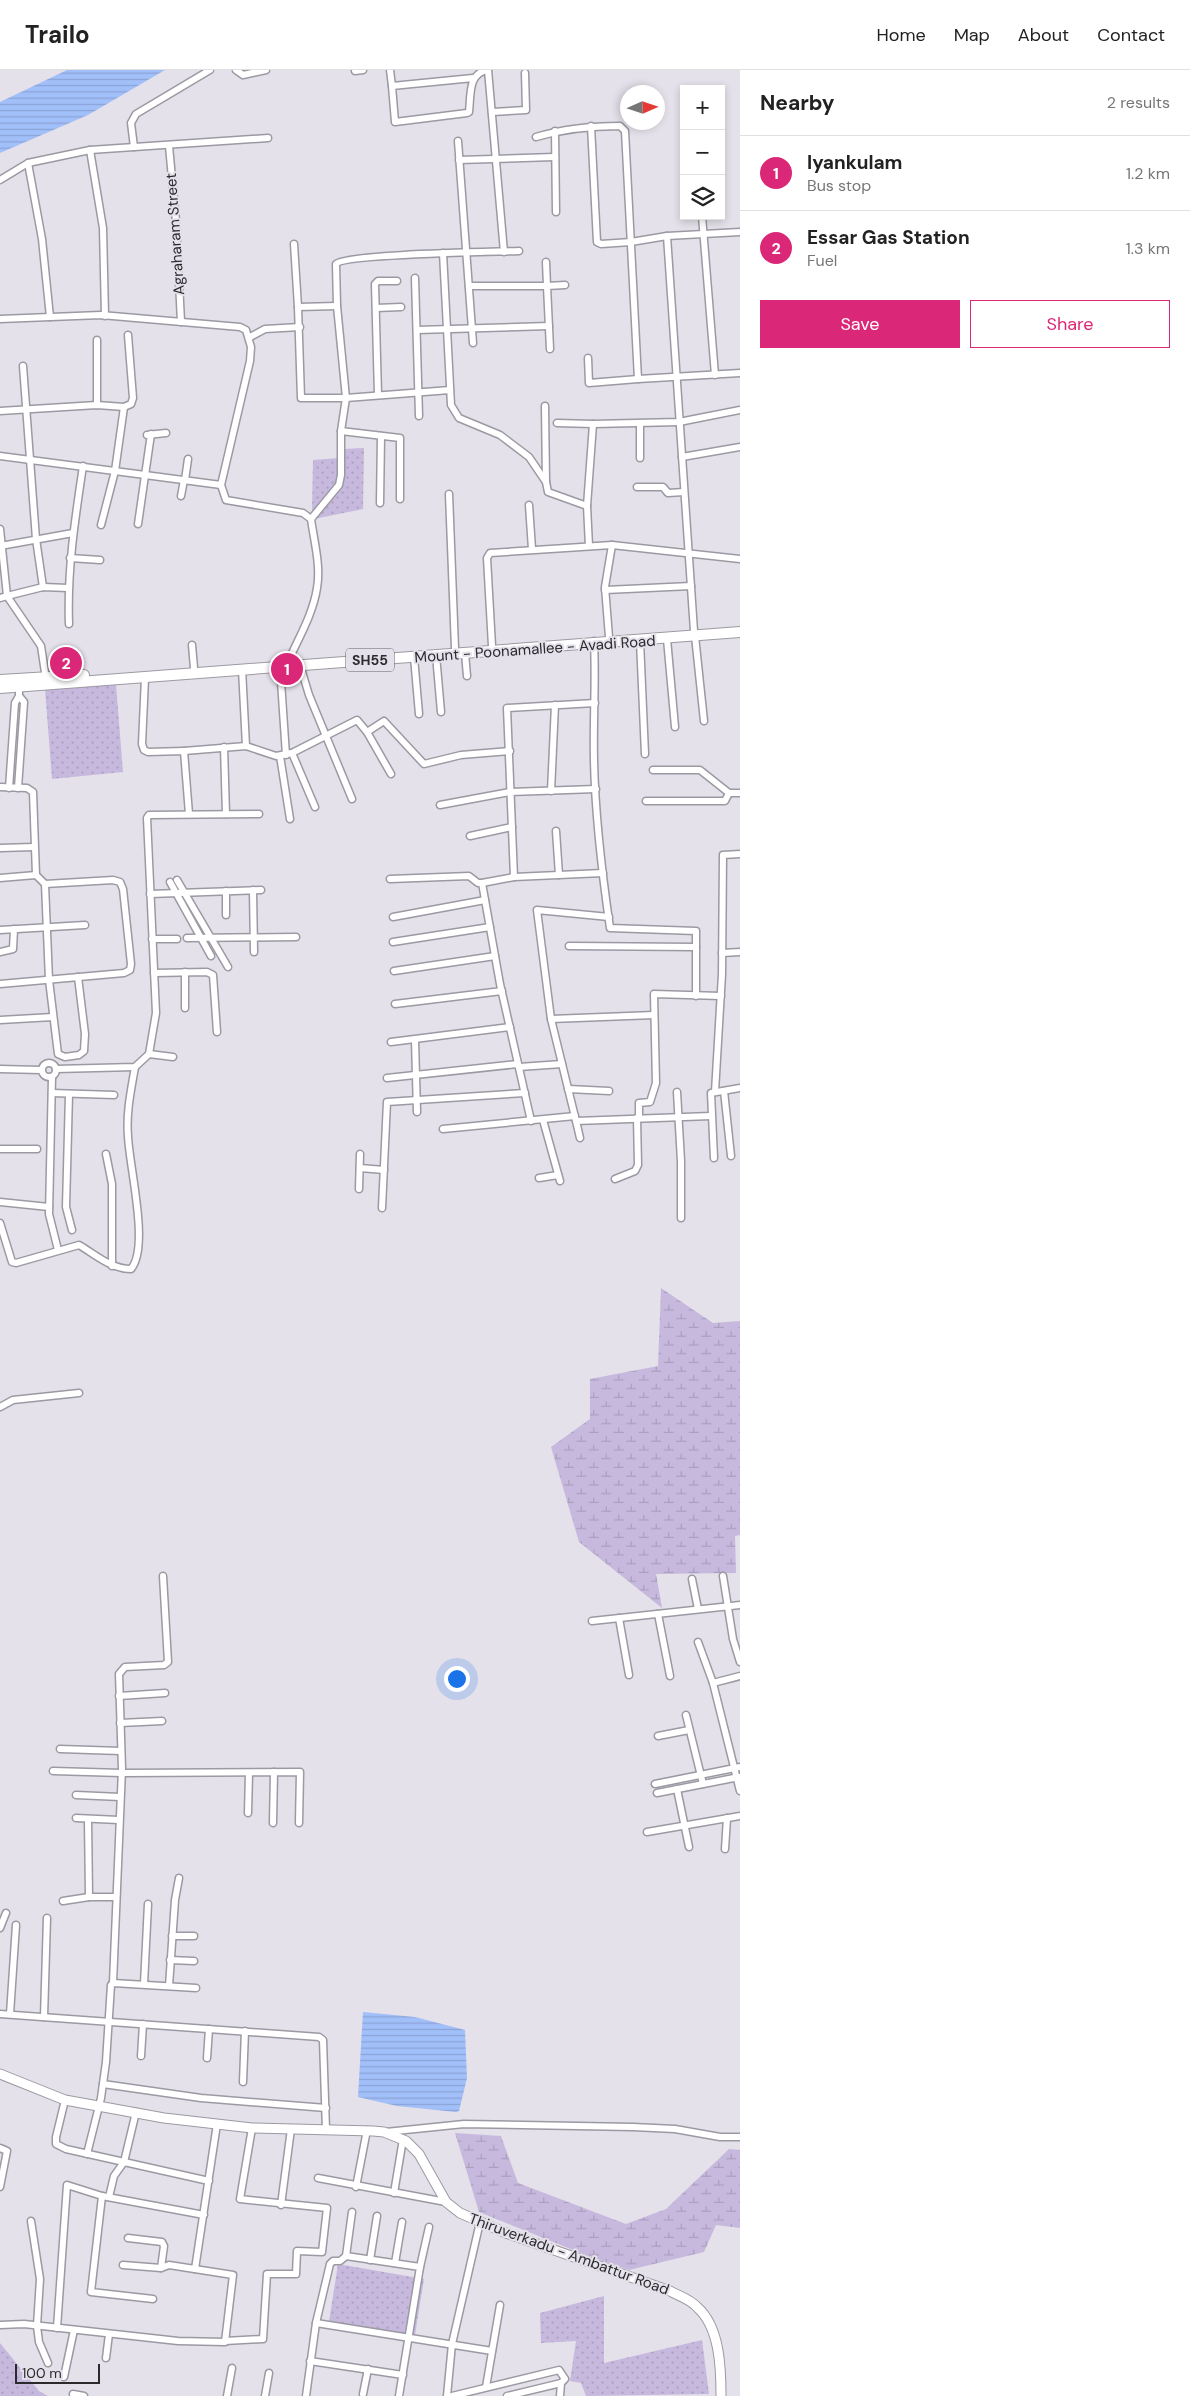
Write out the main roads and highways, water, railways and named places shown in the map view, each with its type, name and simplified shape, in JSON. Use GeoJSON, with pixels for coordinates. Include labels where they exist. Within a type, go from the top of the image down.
{"type":"FeatureCollection","features":[{"type":"Feature","properties":{"kind":"main road","name":"Mount - Poonamallee - Avadi Road"},"geometry":{"type":"LineString","coordinates":[[0,680],[145,678],[454,648],[667,639],[740,627]]}},
{"type":"Feature","properties":{"kind":"main road","name":"Mount - Poonamallee - Avadi Road"},"geometry":{"type":"LineString","coordinates":[[0,688],[19,691],[46,680],[194,668],[300,665],[465,653],[594,641],[609,637],[740,632]]}},
{"type":"Feature","properties":{"kind":"main road","name":"Thiruverkadu - Ambattur Road"},"geometry":{"type":"LineString","coordinates":[[0,2074],[65,2100],[136,2112],[252,2128],[367,2130],[384,2132],[403,2139],[419,2154],[446,2202],[460,2213],[670,2291],[691,2301],[699,2308],[708,2321],[716,2342],[721,2373],[721,2396]]}},
{"type":"Feature","properties":{"kind":"water"},"geometry":{"type":"Polygon","coordinates":[[[67,70],[165,70],[88,115],[0,153],[0,102],[67,70]]]}},
{"type":"Feature","properties":{"kind":"water"},"geometry":{"type":"Polygon","coordinates":[[[363,2012],[415,2017],[465,2030],[467,2078],[459,2111],[397,2106],[358,2097],[363,2012]]]}},
{"type":"Feature","properties":{"kind":"place","name":"Essar Gas Station"},"geometry":{"type":"Point","coordinates":[66,663]}},
{"type":"Feature","properties":{"kind":"place","name":"Iyankulam"},"geometry":{"type":"Point","coordinates":[287,669]}}]}
